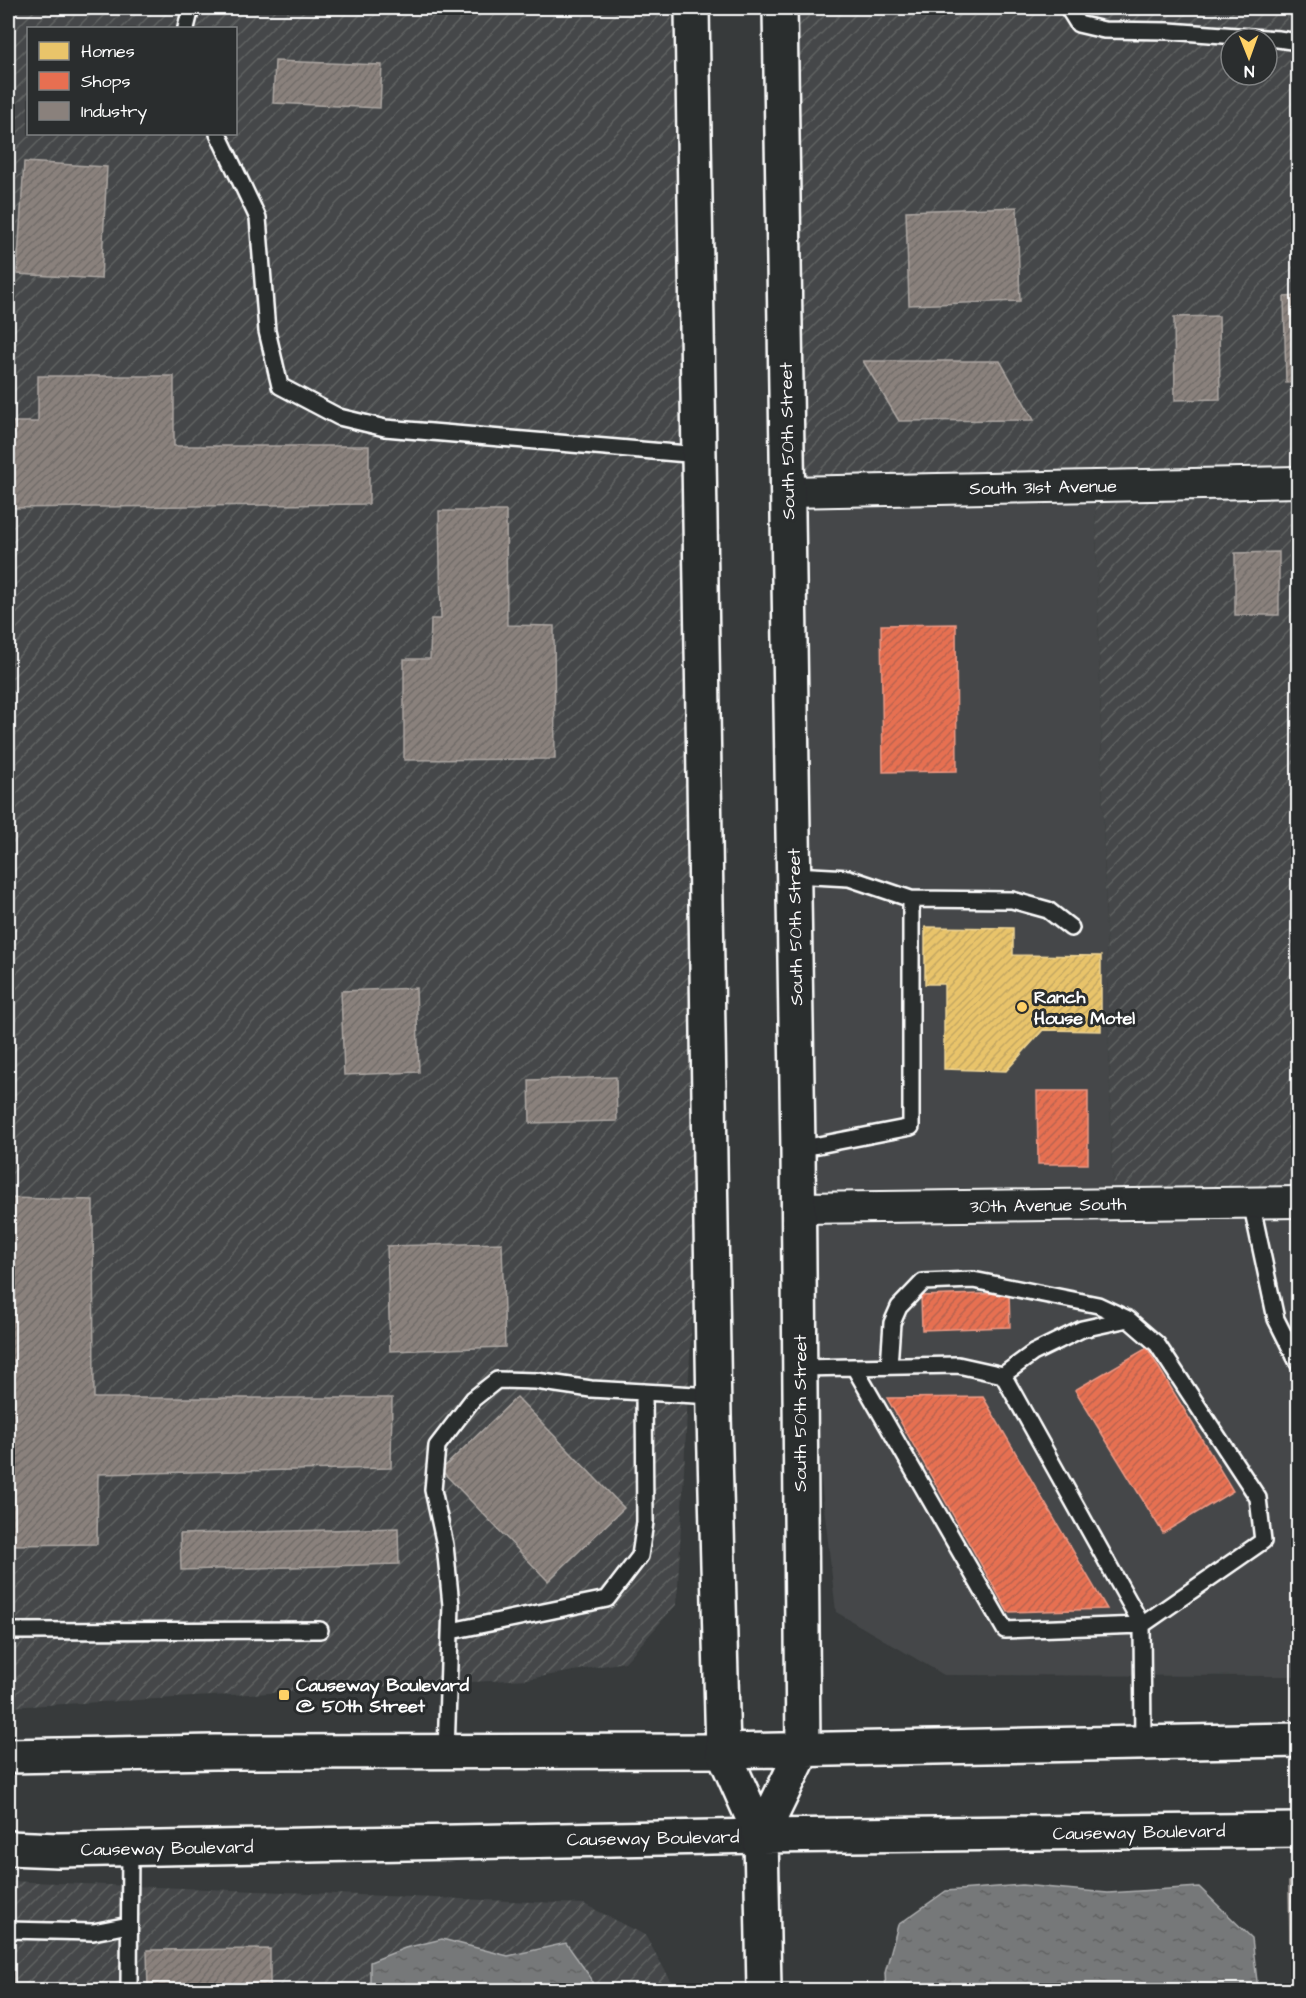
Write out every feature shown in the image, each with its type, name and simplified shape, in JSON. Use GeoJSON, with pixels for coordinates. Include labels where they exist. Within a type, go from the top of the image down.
{"type":"FeatureCollection","features":[{"type":"Feature","properties":{"kind":"main road","name":"South 50th Street"},"geometry":{"type":"LineString","coordinates":[[692,8],[713,1396],[723,1751],[761,1836],[764,1990]]}},
{"type":"Feature","properties":{"kind":"main road","name":"South 50th Street"},"geometry":{"type":"LineString","coordinates":[[761,1836],[803,1750],[798,1149],[780,8]]}},
{"type":"Feature","properties":{"kind":"main road"},"geometry":{"type":"LineString","coordinates":[[8,1756],[215,1752],[723,1751],[1299,1740]]}},
{"type":"Feature","properties":{"kind":"main road","name":"Causeway Boulevard"},"geometry":{"type":"LineString","coordinates":[[8,1848],[1299,1830]]}},
{"type":"Feature","properties":{"kind":"street","name":"South 31st Avenue"},"geometry":{"type":"LineString","coordinates":[[788,492],[1299,482]]}},
{"type":"Feature","properties":{"kind":"street","name":"30th Avenue South"},"geometry":{"type":"LineString","coordinates":[[798,1208],[1299,1202]]}},
{"type":"Feature","properties":{"kind":"lane"},"geometry":{"type":"LineString","coordinates":[[186,27],[191,8]]}},
{"type":"Feature","properties":{"kind":"lane"},"geometry":{"type":"LineString","coordinates":[[1068,8],[1078,24],[1104,30],[1169,31],[1299,42]]}},
{"type":"Feature","properties":{"kind":"lane"},"geometry":{"type":"LineString","coordinates":[[218,135],[258,218],[267,331],[280,386],[339,417],[385,428],[699,455]]}},
{"type":"Feature","properties":{"kind":"lane"},"geometry":{"type":"LineString","coordinates":[[794,875],[849,878],[911,899],[1012,900],[1048,910],[1071,928]]}},
{"type":"Feature","properties":{"kind":"lane"},"geometry":{"type":"LineString","coordinates":[[798,1149],[911,1127],[911,899]]}},
{"type":"Feature","properties":{"kind":"lane"},"geometry":{"type":"LineString","coordinates":[[1251,1202],[1276,1319],[1299,1363]]}},
{"type":"Feature","properties":{"kind":"lane"},"geometry":{"type":"LineString","coordinates":[[854,1367],[1005,1630],[1142,1624],[1263,1541],[1258,1498],[1157,1344],[1128,1319],[1098,1305],[973,1280],[923,1282],[899,1307],[892,1323],[889,1366]]}},
{"type":"Feature","properties":{"kind":"lane"},"geometry":{"type":"LineString","coordinates":[[1004,1375],[1033,1353],[1082,1329],[1128,1319]]}},
{"type":"Feature","properties":{"kind":"lane"},"geometry":{"type":"LineString","coordinates":[[800,1368],[958,1365],[1004,1375],[1142,1624],[1143,1743]]}},
{"type":"Feature","properties":{"kind":"lane"},"geometry":{"type":"LineString","coordinates":[[446,1752],[451,1605],[445,1545],[433,1490],[438,1446],[473,1399],[497,1380],[536,1381],[591,1389],[713,1396]]}},
{"type":"Feature","properties":{"kind":"lane"},"geometry":{"type":"LineString","coordinates":[[451,1631],[607,1599],[640,1556],[645,1522],[644,1392]]}},
{"type":"Feature","properties":{"kind":"lane"},"geometry":{"type":"LineString","coordinates":[[8,1631],[320,1629]]}},
{"type":"Feature","properties":{"kind":"lane"},"geometry":{"type":"LineString","coordinates":[[129,1990],[130,1848]]}},
{"type":"Feature","properties":{"kind":"lane"},"geometry":{"type":"LineString","coordinates":[[8,1930],[93,1932],[129,1926]]}},
{"type":"Feature","properties":{"kind":"shaded area"},"geometry":{"type":"Polygon","coordinates":[[[8,8],[672,8],[684,652],[698,1203],[677,1604],[625,1662],[528,1679],[8,1707],[8,8]]]}},
{"type":"Feature","properties":{"kind":"shaded area"},"geometry":{"type":"Polygon","coordinates":[[[791,8],[1298,8],[1298,478],[799,483],[791,8]]]}},
{"type":"Feature","properties":{"kind":"shaded area"},"geometry":{"type":"Polygon","coordinates":[[[1095,487],[1113,1205],[798,1206],[786,498],[1095,487]]]}},
{"type":"Feature","properties":{"kind":"shaded area"},"geometry":{"type":"Polygon","coordinates":[[[1095,487],[1298,487],[1298,1206],[1113,1205],[1095,487]]]}},
{"type":"Feature","properties":{"kind":"shaded area"},"geometry":{"type":"Polygon","coordinates":[[[1298,1209],[1298,1676],[944,1675],[836,1612],[811,1393],[808,1213],[1298,1209]]]}},
{"type":"Feature","properties":{"kind":"shaded area"},"geometry":{"type":"Polygon","coordinates":[[[8,1881],[584,1904],[645,1935],[674,1986],[674,1990],[8,1990],[8,1881]]]}},
{"type":"Feature","properties":{"kind":"water"},"geometry":{"type":"Polygon","coordinates":[[[1022,1885],[1108,1893],[1199,1887],[1252,1938],[1258,1990],[886,1990],[885,1973],[898,1925],[946,1891],[1022,1885]]]}},
{"type":"Feature","properties":{"kind":"water"},"geometry":{"type":"Polygon","coordinates":[[[442,1939],[508,1956],[566,1943],[591,1978],[594,1990],[370,1990],[370,1962],[405,1948],[442,1939]]]}},
{"type":"Feature","properties":{"kind":"building: Homes","name":"Ranch House Motel"},"geometry":{"type":"Polygon","coordinates":[[[925,927],[1013,928],[1013,955],[1101,956],[1101,1031],[1043,1030],[1006,1071],[944,1069],[944,984],[925,984],[925,927]]]}},
{"type":"Feature","properties":{"kind":"building: Shops"},"geometry":{"type":"Polygon","coordinates":[[[956,624],[957,771],[883,772],[881,625],[956,624]]]}},
{"type":"Feature","properties":{"kind":"building: Shops"},"geometry":{"type":"Polygon","coordinates":[[[1037,1091],[1088,1091],[1088,1164],[1038,1164],[1037,1091]]]}},
{"type":"Feature","properties":{"kind":"building: Shops"},"geometry":{"type":"Polygon","coordinates":[[[1009,1293],[1010,1327],[922,1330],[921,1296],[1009,1293]]]}},
{"type":"Feature","properties":{"kind":"building: Shops"},"geometry":{"type":"Polygon","coordinates":[[[1147,1348],[1233,1491],[1163,1533],[1075,1390],[1147,1348]]]}},
{"type":"Feature","properties":{"kind":"building: Shops"},"geometry":{"type":"Polygon","coordinates":[[[983,1397],[1107,1609],[1008,1612],[887,1398],[983,1397]]]}},
{"type":"Feature","properties":{"kind":"building: Industry"},"geometry":{"type":"Polygon","coordinates":[[[275,61],[382,65],[380,108],[273,103],[275,61]]]}},
{"type":"Feature","properties":{"kind":"building: Industry"},"geometry":{"type":"Polygon","coordinates":[[[24,162],[107,167],[101,279],[17,274],[24,162]]]}},
{"type":"Feature","properties":{"kind":"building: Industry"},"geometry":{"type":"Polygon","coordinates":[[[1017,207],[1020,301],[909,305],[906,211],[1017,207]]]}},
{"type":"Feature","properties":{"kind":"building: Industry"},"geometry":{"type":"Polygon","coordinates":[[[1298,296],[1298,382],[1286,383],[1284,297],[1298,296]]]}},
{"type":"Feature","properties":{"kind":"building: Industry"},"geometry":{"type":"Polygon","coordinates":[[[1219,316],[1220,399],[1175,400],[1174,317],[1219,316]]]}},
{"type":"Feature","properties":{"kind":"building: Industry"},"geometry":{"type":"Polygon","coordinates":[[[863,361],[1000,361],[1034,420],[899,421],[863,361]]]}},
{"type":"Feature","properties":{"kind":"building: Industry"},"geometry":{"type":"Polygon","coordinates":[[[38,376],[174,376],[174,446],[369,446],[369,504],[8,508],[8,422],[38,422],[38,376]]]}},
{"type":"Feature","properties":{"kind":"building: Industry"},"geometry":{"type":"Polygon","coordinates":[[[439,511],[506,511],[507,625],[554,626],[555,759],[404,760],[404,659],[430,659],[431,619],[441,619],[439,511]]]}},
{"type":"Feature","properties":{"kind":"building: Industry"},"geometry":{"type":"Polygon","coordinates":[[[1279,552],[1279,615],[1235,615],[1235,553],[1279,552]]]}},
{"type":"Feature","properties":{"kind":"building: Industry"},"geometry":{"type":"Polygon","coordinates":[[[416,988],[419,1072],[344,1075],[341,991],[416,988]]]}},
{"type":"Feature","properties":{"kind":"building: Industry"},"geometry":{"type":"Polygon","coordinates":[[[616,1077],[617,1121],[530,1123],[529,1080],[616,1077]]]}},
{"type":"Feature","properties":{"kind":"building: Industry"},"geometry":{"type":"Polygon","coordinates":[[[8,1198],[93,1200],[94,1398],[392,1398],[391,1468],[98,1474],[97,1544],[8,1545],[8,1198]]]}},
{"type":"Feature","properties":{"kind":"building: Industry"},"geometry":{"type":"Polygon","coordinates":[[[502,1243],[505,1347],[390,1351],[387,1246],[502,1243]]]}},
{"type":"Feature","properties":{"kind":"building: Industry"},"geometry":{"type":"Polygon","coordinates":[[[517,1397],[624,1508],[548,1581],[441,1470],[517,1397]]]}},
{"type":"Feature","properties":{"kind":"building: Industry"},"geometry":{"type":"Polygon","coordinates":[[[1292,1453],[1298,1453],[1298,1504],[1296,1504],[1292,1453]]]}},
{"type":"Feature","properties":{"kind":"building: Industry"},"geometry":{"type":"Polygon","coordinates":[[[398,1528],[399,1564],[181,1570],[180,1534],[398,1528]]]}},
{"type":"Feature","properties":{"kind":"building: Industry"},"geometry":{"type":"Polygon","coordinates":[[[1289,1882],[1298,1882],[1298,1942],[1290,1942],[1289,1882]]]}},
{"type":"Feature","properties":{"kind":"building: Industry"},"geometry":{"type":"Polygon","coordinates":[[[8,1941],[13,1941],[14,1990],[8,1990],[8,1941]]]}},
{"type":"Feature","properties":{"kind":"building: Industry"},"geometry":{"type":"Polygon","coordinates":[[[270,1949],[270,1990],[148,1990],[147,1950],[270,1949]]]}},
{"type":"Feature","properties":{"kind":"place","name":"Ranch House Motel"},"geometry":{"type":"Point","coordinates":[1022,1007]}},
{"type":"Feature","properties":{"kind":"place","name":"Causeway Boulevard @ 50th Street"},"geometry":{"type":"Point","coordinates":[284,1695]}}]}
